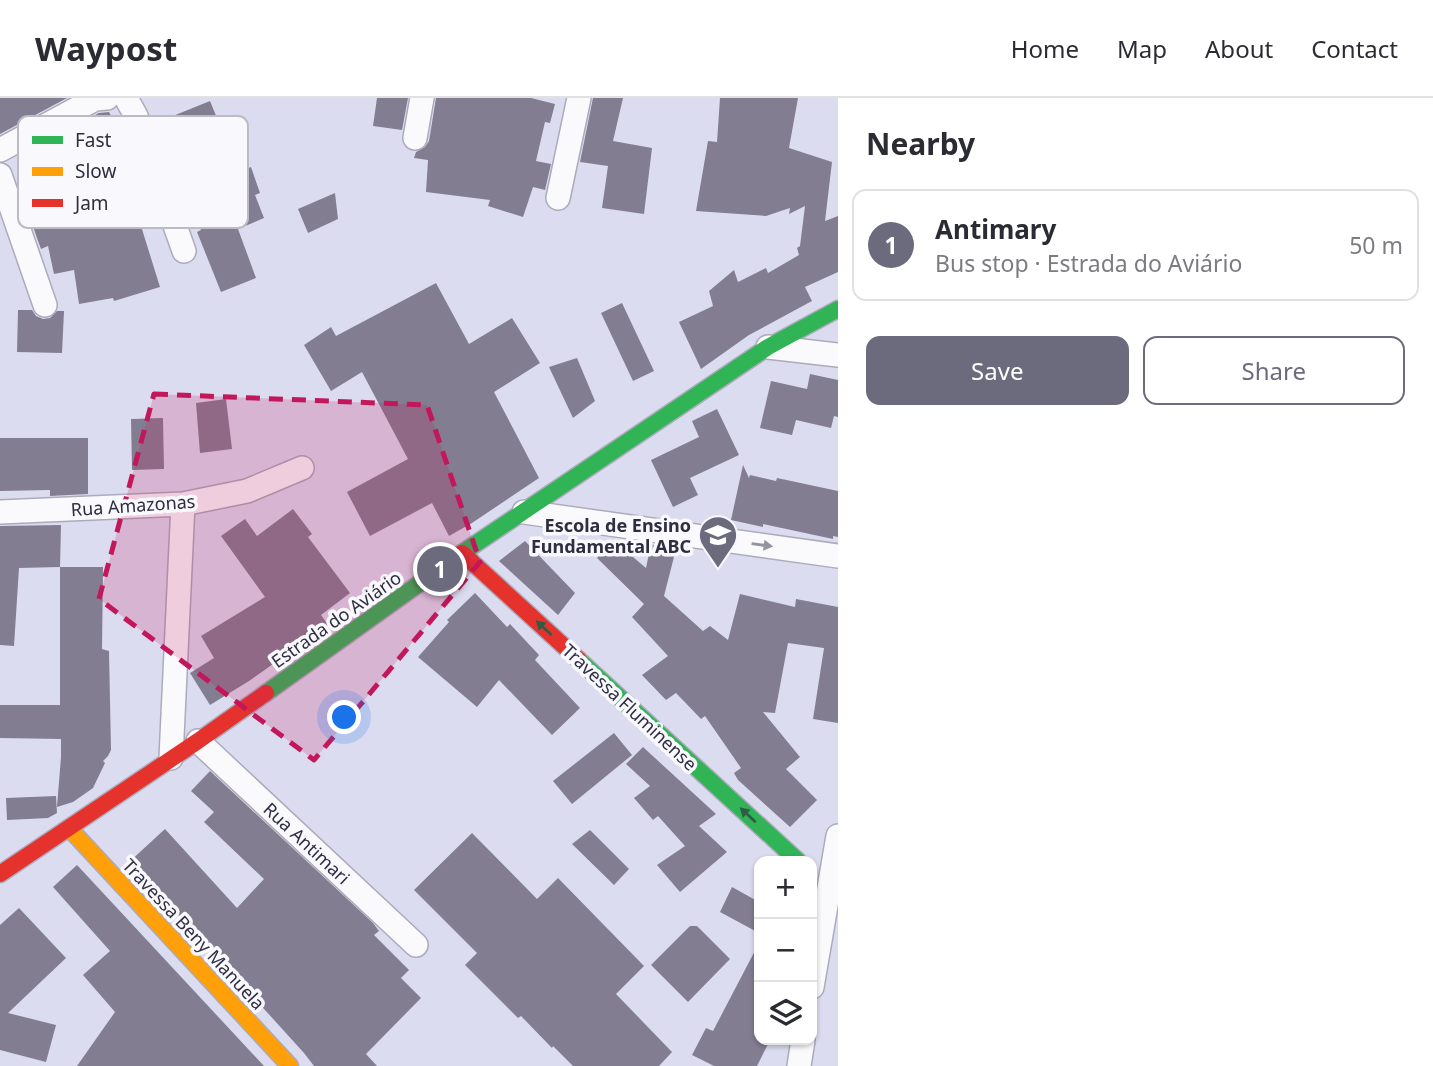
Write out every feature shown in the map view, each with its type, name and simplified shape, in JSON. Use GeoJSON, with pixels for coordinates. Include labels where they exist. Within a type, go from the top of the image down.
{"type":"FeatureCollection","features":[{"type":"Feature","properties":{"kind":"street"},"geometry":{"type":"LineString","coordinates":[[63,116],[95,99],[107,98]]}},
{"type":"Feature","properties":{"kind":"street"},"geometry":{"type":"LineString","coordinates":[[126,98],[136,116]]}},
{"type":"Feature","properties":{"kind":"street"},"geometry":{"type":"LineString","coordinates":[[415,138],[422,98]]}},
{"type":"Feature","properties":{"kind":"street"},"geometry":{"type":"LineString","coordinates":[[558,198],[579,98]]}},
{"type":"Feature","properties":{"kind":"street"},"geometry":{"type":"LineString","coordinates":[[0,150],[18,140]]}},
{"type":"Feature","properties":{"kind":"street"},"geometry":{"type":"LineString","coordinates":[[0,175],[18,227]]}},
{"type":"Feature","properties":{"kind":"street"},"geometry":{"type":"LineString","coordinates":[[18,228],[45,305]]}},
{"type":"Feature","properties":{"kind":"street"},"geometry":{"type":"LineString","coordinates":[[176,228],[184,251]]}},
{"type":"Feature","properties":{"kind":"street","name":"Estrada do Aviário"},"geometry":{"type":"LineString","coordinates":[[0,874],[198,741],[462,553],[768,347],[838,309]]}},
{"type":"Feature","properties":{"kind":"street"},"geometry":{"type":"LineString","coordinates":[[768,347],[838,355]]}},
{"type":"Feature","properties":{"kind":"street","name":"Rua Amazonas"},"geometry":{"type":"LineString","coordinates":[[0,512],[183,505],[247,491],[302,468]]}},
{"type":"Feature","properties":{"kind":"street"},"geometry":{"type":"LineString","coordinates":[[171,758],[183,505]]}},
{"type":"Feature","properties":{"kind":"street"},"geometry":{"type":"LineString","coordinates":[[524,512],[838,556]]}},
{"type":"Feature","properties":{"kind":"street","name":"Travessa Fluminense"},"geometry":{"type":"LineString","coordinates":[[462,553],[793,856]]}},
{"type":"Feature","properties":{"kind":"street","name":"Rua Antimari"},"geometry":{"type":"LineString","coordinates":[[198,741],[416,945]]}},
{"type":"Feature","properties":{"kind":"street","name":"Travessa Beny Manuela"},"geometry":{"type":"LineString","coordinates":[[69,828],[290,1066]]}},
{"type":"Feature","properties":{"kind":"street"},"geometry":{"type":"LineString","coordinates":[[812,982],[820,881],[838,836]]}},
{"type":"Feature","properties":{"kind":"street"},"geometry":{"type":"LineString","coordinates":[[799,1066],[802,1045]]}},
{"type":"Feature","properties":{"kind":"highlighted area"},"geometry":{"type":"Polygon","coordinates":[[[154,394],[427,405],[480,562],[314,760],[99,599],[154,394]]]}},
{"type":"Feature","properties":{"kind":"building"},"geometry":{"type":"Polygon","coordinates":[[[0,98],[67,98],[34,116],[18,116],[18,124],[0,134],[0,98]]]}},
{"type":"Feature","properties":{"kind":"building"},"geometry":{"type":"Polygon","coordinates":[[[377,98],[408,98],[402,130],[373,126],[377,98]]]}},
{"type":"Feature","properties":{"kind":"building"},"geometry":{"type":"Polygon","coordinates":[[[436,98],[531,98],[555,104],[550,123],[545,122],[536,161],[551,164],[545,190],[533,187],[523,217],[488,206],[490,200],[426,192],[428,160],[414,158],[416,152],[429,141],[436,98]]]}},
{"type":"Feature","properties":{"kind":"building"},"geometry":{"type":"Polygon","coordinates":[[[593,98],[623,98],[613,141],[652,148],[644,214],[602,208],[608,166],[580,162],[593,98]]]}},
{"type":"Feature","properties":{"kind":"building"},"geometry":{"type":"Polygon","coordinates":[[[720,98],[798,98],[789,148],[832,162],[825,221],[838,216],[838,272],[805,287],[812,301],[749,335],[701,369],[679,322],[713,306],[709,291],[734,270],[738,282],[766,268],[768,273],[799,255],[797,248],[800,246],[805,206],[789,214],[790,208],[766,216],[696,211],[708,141],[717,142],[720,98]]]}},
{"type":"Feature","properties":{"kind":"building"},"geometry":{"type":"Polygon","coordinates":[[[210,101],[216,116],[173,116],[210,101]]]}},
{"type":"Feature","properties":{"kind":"building"},"geometry":{"type":"Polygon","coordinates":[[[109,112],[111,116],[93,116],[109,112]]]}},
{"type":"Feature","properties":{"kind":"building"},"geometry":{"type":"Polygon","coordinates":[[[251,167],[260,193],[255,195],[264,218],[248,225],[248,168],[251,167]]]}},
{"type":"Feature","properties":{"kind":"building"},"geometry":{"type":"Polygon","coordinates":[[[335,193],[338,219],[308,233],[298,209],[335,193]]]}},
{"type":"Feature","properties":{"kind":"building"},"geometry":{"type":"Polygon","coordinates":[[[34,228],[142,228],[160,287],[114,301],[113,298],[79,304],[74,270],[54,274],[48,246],[41,249],[34,228]]]}},
{"type":"Feature","properties":{"kind":"building"},"geometry":{"type":"Polygon","coordinates":[[[200,228],[240,228],[238,229],[256,278],[221,292],[197,232],[200,228]]]}},
{"type":"Feature","properties":{"kind":"building"},"geometry":{"type":"Polygon","coordinates":[[[436,283],[469,344],[512,318],[540,363],[494,392],[539,478],[449,536],[432,503],[370,536],[347,492],[408,459],[362,372],[331,391],[304,345],[331,327],[336,336],[436,283]]]}},
{"type":"Feature","properties":{"kind":"building"},"geometry":{"type":"Polygon","coordinates":[[[622,303],[654,371],[633,381],[601,313],[622,303]]]}},
{"type":"Feature","properties":{"kind":"building"},"geometry":{"type":"Polygon","coordinates":[[[18,310],[32,310],[36,316],[43,319],[50,318],[57,311],[64,311],[62,353],[17,352],[18,310]]]}},
{"type":"Feature","properties":{"kind":"building"},"geometry":{"type":"Polygon","coordinates":[[[577,358],[595,401],[573,418],[549,367],[577,358]]]}},
{"type":"Feature","properties":{"kind":"building"},"geometry":{"type":"Polygon","coordinates":[[[810,374],[838,380],[838,417],[834,416],[831,428],[796,420],[792,435],[760,428],[771,381],[807,389],[810,374]]]}},
{"type":"Feature","properties":{"kind":"building"},"geometry":{"type":"Polygon","coordinates":[[[226,399],[232,449],[200,453],[196,403],[226,399]]]}},
{"type":"Feature","properties":{"kind":"building"},"geometry":{"type":"Polygon","coordinates":[[[717,409],[739,455],[690,478],[698,495],[673,507],[651,460],[699,437],[692,421],[717,409]]]}},
{"type":"Feature","properties":{"kind":"building"},"geometry":{"type":"Polygon","coordinates":[[[163,418],[164,469],[132,470],[131,419],[163,418]]]}},
{"type":"Feature","properties":{"kind":"building"},"geometry":{"type":"Polygon","coordinates":[[[0,438],[88,438],[88,494],[50,496],[50,490],[0,491],[0,438]]]}},
{"type":"Feature","properties":{"kind":"building"},"geometry":{"type":"Polygon","coordinates":[[[743,465],[749,478],[750,475],[776,481],[777,478],[838,491],[838,537],[833,536],[833,539],[731,520],[743,465]]]}},
{"type":"Feature","properties":{"kind":"building"},"geometry":{"type":"Polygon","coordinates":[[[293,509],[312,534],[308,537],[350,593],[321,615],[328,625],[210,705],[190,673],[214,658],[201,636],[265,597],[221,536],[245,519],[257,536],[293,509]]]}},
{"type":"Feature","properties":{"kind":"building"},"geometry":{"type":"Polygon","coordinates":[[[61,525],[60,567],[19,568],[14,646],[0,645],[0,526],[61,525]]]}},
{"type":"Feature","properties":{"kind":"building"},"geometry":{"type":"Polygon","coordinates":[[[613,540],[646,568],[651,544],[675,553],[664,596],[703,631],[710,626],[728,640],[740,594],[795,607],[796,599],[838,607],[838,723],[813,719],[824,648],[788,643],[775,713],[763,712],[800,757],[786,769],[817,800],[790,827],[738,780],[734,773],[741,768],[705,716],[701,719],[676,693],[666,700],[642,675],[668,656],[632,617],[644,604],[597,558],[613,540]]]}},
{"type":"Feature","properties":{"kind":"building"},"geometry":{"type":"Polygon","coordinates":[[[525,541],[575,593],[558,615],[499,561],[525,541]]]}},
{"type":"Feature","properties":{"kind":"building"},"geometry":{"type":"Polygon","coordinates":[[[60,567],[103,567],[102,649],[109,651],[111,750],[103,761],[105,763],[93,788],[73,802],[57,807],[61,739],[0,738],[0,705],[60,705],[60,567]]]}},
{"type":"Feature","properties":{"kind":"building"},"geometry":{"type":"Polygon","coordinates":[[[475,593],[507,627],[510,624],[539,655],[535,660],[580,708],[552,735],[499,680],[477,707],[418,657],[449,622],[447,620],[475,593]]]}},
{"type":"Feature","properties":{"kind":"building"},"geometry":{"type":"Polygon","coordinates":[[[614,733],[632,755],[572,804],[553,781],[614,733]]]}},
{"type":"Feature","properties":{"kind":"building"},"geometry":{"type":"Polygon","coordinates":[[[643,747],[716,814],[699,826],[727,852],[680,892],[657,865],[685,846],[658,816],[653,820],[634,798],[650,786],[626,764],[643,747]]]}},
{"type":"Feature","properties":{"kind":"building"},"geometry":{"type":"Polygon","coordinates":[[[210,771],[373,923],[379,931],[374,935],[409,970],[401,978],[421,998],[366,1054],[377,1066],[314,1066],[177,913],[175,914],[128,863],[165,829],[237,908],[264,879],[204,822],[214,812],[191,791],[210,771]]]}},
{"type":"Feature","properties":{"kind":"building"},"geometry":{"type":"Polygon","coordinates":[[[56,796],[57,813],[48,818],[7,820],[6,798],[56,796]]]}},
{"type":"Feature","properties":{"kind":"building"},"geometry":{"type":"Polygon","coordinates":[[[590,830],[629,869],[614,885],[572,844],[590,830]]]}},
{"type":"Feature","properties":{"kind":"building"},"geometry":{"type":"Polygon","coordinates":[[[472,833],[537,899],[558,878],[644,966],[616,994],[672,1052],[659,1066],[573,1066],[521,1016],[518,1018],[465,965],[477,953],[414,890],[472,833]]]}},
{"type":"Feature","properties":{"kind":"building"},"geometry":{"type":"Polygon","coordinates":[[[77,865],[264,1066],[77,1066],[115,1012],[83,975],[110,951],[53,887],[77,865]]]}},
{"type":"Feature","properties":{"kind":"building"},"geometry":{"type":"Polygon","coordinates":[[[732,887],[754,899],[754,930],[720,912],[732,887]]]}},
{"type":"Feature","properties":{"kind":"building"},"geometry":{"type":"Polygon","coordinates":[[[19,908],[66,958],[8,1013],[56,1025],[46,1062],[0,1050],[0,925],[19,908]]]}},
{"type":"Feature","properties":{"kind":"building"},"geometry":{"type":"Polygon","coordinates":[[[690,926],[697,926],[730,959],[688,1002],[651,965],[690,926]]]}},
{"type":"Feature","properties":{"kind":"building"},"geometry":{"type":"Polygon","coordinates":[[[754,953],[754,1045],[768,1045],[757,1066],[714,1066],[692,1055],[706,1028],[713,1031],[754,953]]]}},
{"type":"Feature","properties":{"kind":"traffic: fast"},"geometry":{"type":"LineString","coordinates":[[266,693],[462,553],[768,347],[838,309]]}},
{"type":"Feature","properties":{"kind":"traffic: fast"},"geometry":{"type":"LineString","coordinates":[[579,660],[793,856]]}},
{"type":"Feature","properties":{"kind":"traffic: slow"},"geometry":{"type":"LineString","coordinates":[[69,828],[290,1066]]}},
{"type":"Feature","properties":{"kind":"traffic: jam"},"geometry":{"type":"LineString","coordinates":[[462,553],[579,660]]}},
{"type":"Feature","properties":{"kind":"traffic: jam"},"geometry":{"type":"LineString","coordinates":[[0,874],[266,693]]}},
{"type":"Feature","properties":{"kind":"place","name":"Antimary"},"geometry":{"type":"Point","coordinates":[440,569]}},
{"type":"Feature","properties":{"kind":"place","name":"Escola de Ensino Fundamental ABC"},"geometry":{"type":"Point","coordinates":[718,569]}}]}
